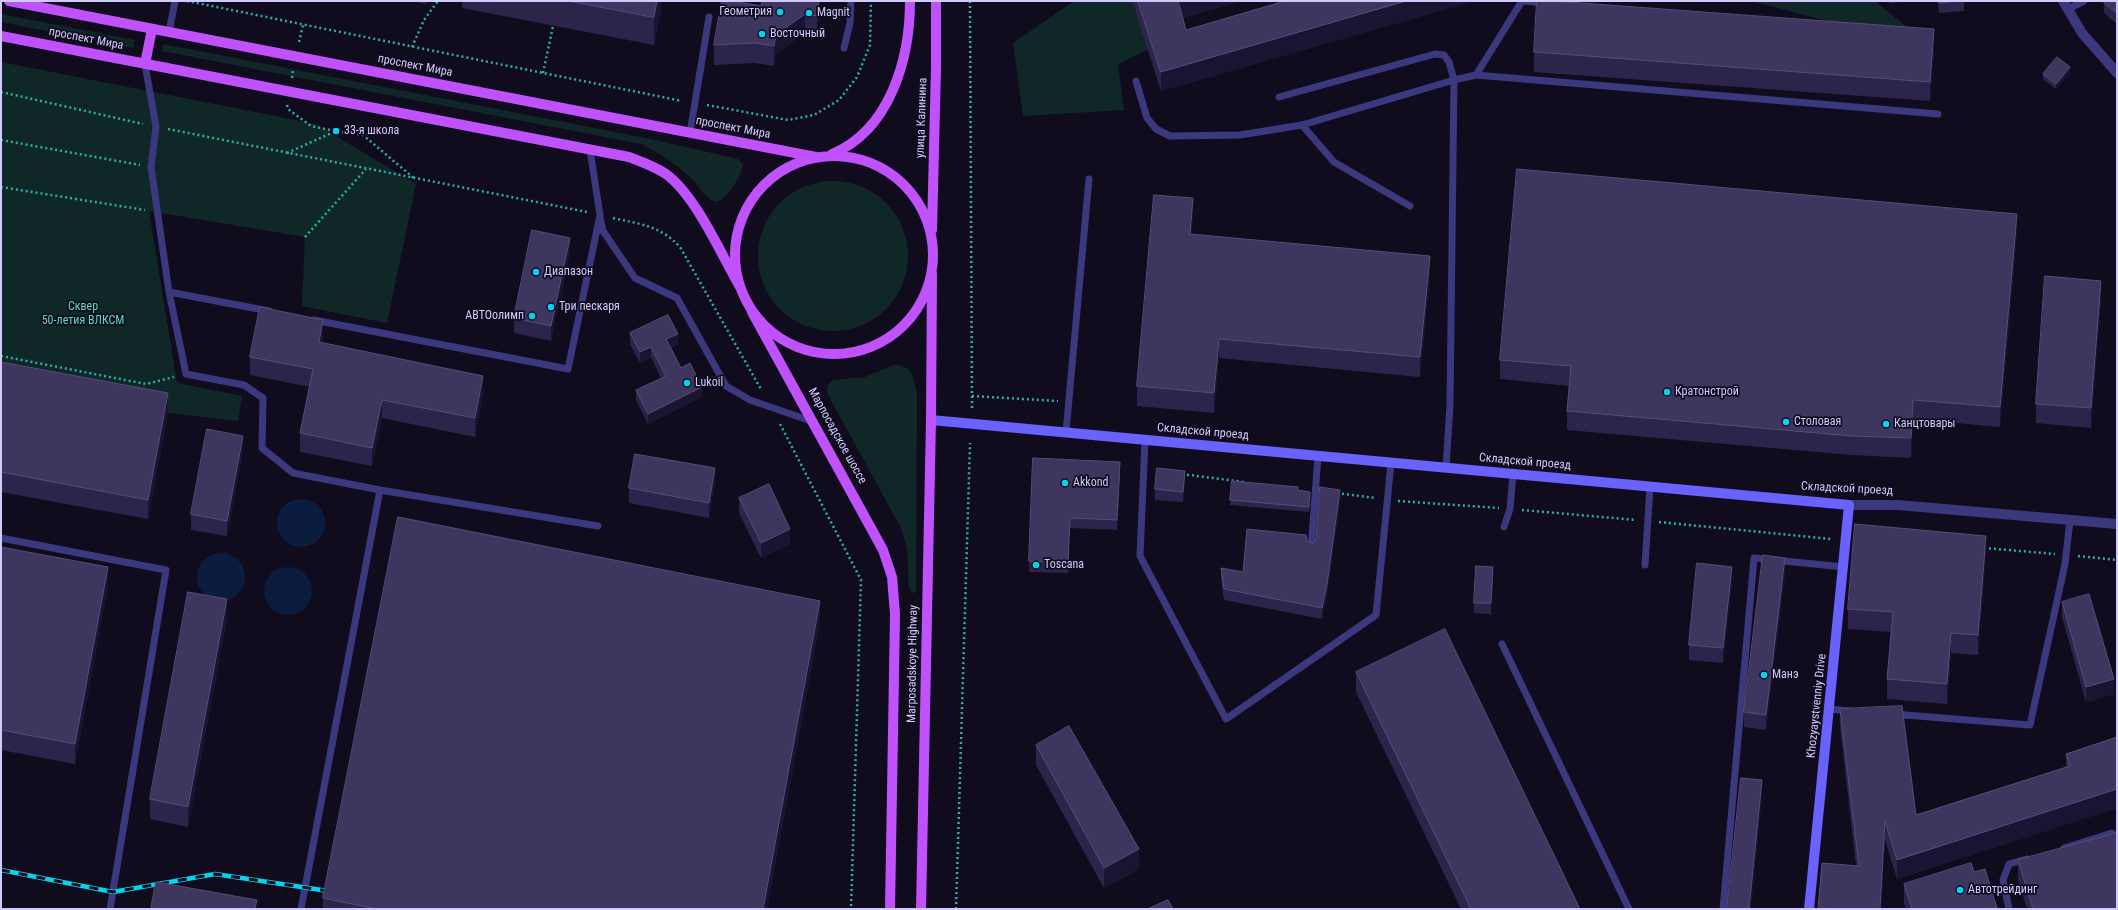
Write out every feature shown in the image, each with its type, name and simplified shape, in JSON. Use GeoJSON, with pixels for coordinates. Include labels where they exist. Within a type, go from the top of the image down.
{"type":"FeatureCollection","features":[{"type":"Feature","properties":{"kind":"main road","name":"проспект Мира"},"geometry":{"type":"LineString","coordinates":[[9,1],[816,157]]}},
{"type":"Feature","properties":{"kind":"main road","name":"улица Калинина"},"geometry":{"type":"LineString","coordinates":[[827,155],[840,150],[859,138],[878,116],[888,98],[899,75],[905,53],[910,1]]}},
{"type":"Feature","properties":{"kind":"main road","name":"улица Калинина"},"geometry":{"type":"LineString","coordinates":[[932,274],[936,1]]}},
{"type":"Feature","properties":{"kind":"main road"},"geometry":{"type":"LineString","coordinates":[[145,64],[152,29]]}},
{"type":"Feature","properties":{"kind":"main road","name":"проспект Мира"},"geometry":{"type":"LineString","coordinates":[[1,36],[646,162],[667,175],[688,198],[740,287]]}},
{"type":"Feature","properties":{"kind":"main road"},"geometry":{"type":"LineString","coordinates":[[932,236],[918,204],[897,178],[885,169],[864,160],[827,155],[789,166],[766,182],[748,205],[742,218],[735,245],[736,266],[740,287],[752,312],[770,331],[792,345],[816,353],[829,354],[855,352],[879,344],[901,329],[917,310],[924,298],[932,274]]}},
{"type":"Feature","properties":{"kind":"main road"},"geometry":{"type":"LineString","coordinates":[[931,420],[932,274]]}},
{"type":"Feature","properties":{"kind":"main road","name":"Марпосадское шоссе"},"geometry":{"type":"LineString","coordinates":[[752,312],[815,423],[883,550],[892,576],[895,614],[890,909]]}},
{"type":"Feature","properties":{"kind":"main road","name":"Marposadskoye Highway"},"geometry":{"type":"LineString","coordinates":[[921,909],[931,420]]}},
{"type":"Feature","properties":{"kind":"street"},"geometry":{"type":"LineString","coordinates":[[2065,5],[2082,33],[2117,73]]}},
{"type":"Feature","properties":{"kind":"street","name":"Складской проезд"},"geometry":{"type":"LineString","coordinates":[[931,420],[1849,505],[1898,505],[2117,524]]}},
{"type":"Feature","properties":{"kind":"street","name":"Khozyaystvenniy Drive"},"geometry":{"type":"LineString","coordinates":[[1809,909],[1849,505]]}},
{"type":"Feature","properties":{"kind":"lane"},"geometry":{"type":"LineString","coordinates":[[169,32],[175,1]]}},
{"type":"Feature","properties":{"kind":"lane"},"geometry":{"type":"LineString","coordinates":[[844,48],[850,23],[851,1]]}},
{"type":"Feature","properties":{"kind":"lane"},"geometry":{"type":"LineString","coordinates":[[1476,75],[1523,1],[1556,4]]}},
{"type":"Feature","properties":{"kind":"lane"},"geometry":{"type":"LineString","coordinates":[[2065,5],[2084,1]]}},
{"type":"Feature","properties":{"kind":"lane"},"geometry":{"type":"LineString","coordinates":[[690,133],[709,17]]}},
{"type":"Feature","properties":{"kind":"lane"},"geometry":{"type":"LineString","coordinates":[[1279,97],[1435,54],[1444,55],[1449,62],[1454,80],[1450,405],[1446,468]]}},
{"type":"Feature","properties":{"kind":"lane"},"geometry":{"type":"LineString","coordinates":[[145,64],[156,127],[151,167],[169,292],[186,374],[244,385],[263,398],[262,448],[293,473],[380,490],[598,526]]}},
{"type":"Feature","properties":{"kind":"lane"},"geometry":{"type":"LineString","coordinates":[[1136,81],[1148,118],[1156,129],[1170,136],[1240,135],[1302,125],[1454,80],[1476,75],[1938,114]]}},
{"type":"Feature","properties":{"kind":"lane"},"geometry":{"type":"LineString","coordinates":[[1302,125],[1334,162],[1410,206]]}},
{"type":"Feature","properties":{"kind":"lane"},"geometry":{"type":"LineString","coordinates":[[590,150],[603,231],[635,278],[677,298],[726,386],[750,400],[815,423]]}},
{"type":"Feature","properties":{"kind":"lane"},"geometry":{"type":"LineString","coordinates":[[1066,432],[1089,179]]}},
{"type":"Feature","properties":{"kind":"lane"},"geometry":{"type":"LineString","coordinates":[[310,319],[568,368],[600,215]]}},
{"type":"Feature","properties":{"kind":"lane"},"geometry":{"type":"LineString","coordinates":[[169,292],[278,313]]}},
{"type":"Feature","properties":{"kind":"lane"},"geometry":{"type":"LineString","coordinates":[[1146,440],[1140,556],[1226,719],[1376,615],[1391,462]]}},
{"type":"Feature","properties":{"kind":"lane"},"geometry":{"type":"LineString","coordinates":[[1311,550],[1318,456]]}},
{"type":"Feature","properties":{"kind":"lane"},"geometry":{"type":"LineString","coordinates":[[1504,527],[1510,509],[1513,474]]}},
{"type":"Feature","properties":{"kind":"lane"},"geometry":{"type":"LineString","coordinates":[[1645,565],[1650,487]]}},
{"type":"Feature","properties":{"kind":"lane"},"geometry":{"type":"LineString","coordinates":[[301,909],[380,490]]}},
{"type":"Feature","properties":{"kind":"lane"},"geometry":{"type":"LineString","coordinates":[[1889,714],[2030,725],[2065,564],[2070,520]]}},
{"type":"Feature","properties":{"kind":"lane"},"geometry":{"type":"LineString","coordinates":[[1,538],[166,570],[110,909]]}},
{"type":"Feature","properties":{"kind":"lane"},"geometry":{"type":"LineString","coordinates":[[1723,909],[1754,558],[1844,567]]}},
{"type":"Feature","properties":{"kind":"lane"},"geometry":{"type":"LineString","coordinates":[[1502,644],[1630,909]]}},
{"type":"Feature","properties":{"kind":"lane"},"geometry":{"type":"LineString","coordinates":[[1830,709],[1857,712]]}},
{"type":"Feature","properties":{"kind":"lane"},"geometry":{"type":"LineString","coordinates":[[2053,851],[2112,833],[2117,837]]}},
{"type":"Feature","properties":{"kind":"lane"},"geometry":{"type":"LineString","coordinates":[[2009,909],[2003,880],[2009,864],[2038,855]]}},
{"type":"Feature","properties":{"kind":"path"},"geometry":{"type":"LineString","coordinates":[[186,1],[660,96]]}},
{"type":"Feature","properties":{"kind":"path"},"geometry":{"type":"LineString","coordinates":[[412,47],[424,20],[438,1]]}},
{"type":"Feature","properties":{"kind":"path"},"geometry":{"type":"LineString","coordinates":[[704,105],[788,120],[814,115],[839,100],[857,77],[870,46],[871,1]]}},
{"type":"Feature","properties":{"kind":"path"},"geometry":{"type":"LineString","coordinates":[[970,1],[972,414]]}},
{"type":"Feature","properties":{"kind":"path"},"geometry":{"type":"LineString","coordinates":[[299,42],[303,25]]}},
{"type":"Feature","properties":{"kind":"path"},"geometry":{"type":"LineString","coordinates":[[543,73],[553,26]]}},
{"type":"Feature","properties":{"kind":"path"},"geometry":{"type":"LineString","coordinates":[[292,78],[293,70]]}},
{"type":"Feature","properties":{"kind":"path"},"geometry":{"type":"LineString","coordinates":[[1,93],[145,124]]}},
{"type":"Feature","properties":{"kind":"path"},"geometry":{"type":"LineString","coordinates":[[287,104],[288,109],[311,126],[363,136],[416,179]]}},
{"type":"Feature","properties":{"kind":"path"},"geometry":{"type":"LineString","coordinates":[[165,129],[587,212]]}},
{"type":"Feature","properties":{"kind":"path"},"geometry":{"type":"LineString","coordinates":[[286,153],[336,131]]}},
{"type":"Feature","properties":{"kind":"path"},"geometry":{"type":"LineString","coordinates":[[1,140],[151,167]]}},
{"type":"Feature","properties":{"kind":"path"},"geometry":{"type":"LineString","coordinates":[[306,237],[366,169]]}},
{"type":"Feature","properties":{"kind":"path"},"geometry":{"type":"LineString","coordinates":[[1,187],[149,210]]}},
{"type":"Feature","properties":{"kind":"path"},"geometry":{"type":"LineString","coordinates":[[614,218],[651,226],[670,235],[680,247],[763,393]]}},
{"type":"Feature","properties":{"kind":"path"},"geometry":{"type":"LineString","coordinates":[[1,356],[146,384],[186,374]]}},
{"type":"Feature","properties":{"kind":"path"},"geometry":{"type":"LineString","coordinates":[[972,396],[1069,402]]}},
{"type":"Feature","properties":{"kind":"path"},"geometry":{"type":"LineString","coordinates":[[783,430],[861,580],[851,909]]}},
{"type":"Feature","properties":{"kind":"path"},"geometry":{"type":"LineString","coordinates":[[956,909],[970,443]]}},
{"type":"Feature","properties":{"kind":"path"},"geometry":{"type":"LineString","coordinates":[[1175,474],[1245,482]]}},
{"type":"Feature","properties":{"kind":"path"},"geometry":{"type":"LineString","coordinates":[[1316,490],[1388,500],[1648,521],[1831,539]]}},
{"type":"Feature","properties":{"kind":"path"},"geometry":{"type":"LineString","coordinates":[[1982,548],[1990,548]]}},
{"type":"Feature","properties":{"kind":"green space"},"geometry":{"type":"Polygon","coordinates":[[[1074,1],[1132,1],[1148,49],[1118,64],[1124,110],[1023,116],[1013,43],[1074,1]]]}},
{"type":"Feature","properties":{"kind":"green space"},"geometry":{"type":"Polygon","coordinates":[[[1751,1],[1875,1],[1934,49],[1751,1]]]}},
{"type":"Feature","properties":{"kind":"green space"},"geometry":{"type":"Polygon","coordinates":[[[1,14],[135,40],[133,48],[1,22],[1,14]]]}},
{"type":"Feature","properties":{"kind":"green space"},"geometry":{"type":"Polygon","coordinates":[[[163,44],[651,139],[738,159],[743,164],[740,174],[732,188],[722,199],[713,201],[683,171],[666,158],[641,144],[162,51],[163,44]]]}},
{"type":"Feature","properties":{"kind":"green space","name":"Сквер 50-летия ВЛКСМ"},"geometry":{"type":"Polygon","coordinates":[[[1,62],[316,124],[416,184],[387,323],[302,306],[305,237],[149,211],[177,383],[242,396],[238,421],[168,413],[1,382],[1,62]]]}},
{"type":"Feature","properties":{"kind":"green space"},"geometry":{"type":"Polygon","coordinates":[[[826,181],[840,181],[855,184],[868,190],[881,198],[891,208],[905,234],[908,256],[907,271],[902,285],[891,304],[881,314],[855,328],[840,331],[826,331],[811,328],[798,322],[785,314],[775,304],[761,278],[758,263],[758,249],[761,234],[767,221],[775,208],[785,198],[811,184],[826,181]]]}},
{"type":"Feature","properties":{"kind":"green space"},"geometry":{"type":"Polygon","coordinates":[[[894,365],[905,367],[909,370],[913,377],[917,393],[916,590],[912,594],[909,586],[907,548],[901,528],[827,393],[827,386],[833,380],[865,377],[894,365]]]}},
{"type":"Feature","properties":{"kind":"water"},"geometry":{"type":"Polygon","coordinates":[[[301,499],[310,501],[318,506],[323,514],[325,523],[323,532],[318,540],[310,545],[301,547],[292,545],[284,540],[279,532],[277,523],[279,514],[284,506],[292,501],[301,499]]]}},
{"type":"Feature","properties":{"kind":"water"},"geometry":{"type":"Polygon","coordinates":[[[221,553],[230,555],[238,560],[243,568],[245,577],[243,586],[238,594],[230,599],[221,601],[212,599],[204,594],[199,586],[197,577],[199,568],[204,560],[212,555],[221,553]]]}},
{"type":"Feature","properties":{"kind":"water"},"geometry":{"type":"Polygon","coordinates":[[[288,567],[297,569],[305,574],[310,582],[312,591],[310,600],[305,608],[297,613],[288,615],[279,613],[271,608],[266,600],[264,591],[266,582],[271,574],[279,569],[288,567]]]}},
{"type":"Feature","properties":{"kind":"building"},"geometry":{"type":"Polygon","coordinates":[[[569,1],[657,1],[654,17],[569,1]]]}},
{"type":"Feature","properties":{"kind":"building"},"geometry":{"type":"Polygon","coordinates":[[[722,1],[733,1],[761,6],[762,1],[819,1],[817,16],[805,14],[776,35],[774,46],[755,43],[714,45],[722,1]]]}},
{"type":"Feature","properties":{"kind":"building"},"geometry":{"type":"Polygon","coordinates":[[[1138,1],[1178,1],[1186,30],[1285,1],[1406,1],[1161,72],[1138,1]]]}},
{"type":"Feature","properties":{"kind":"building"},"geometry":{"type":"Polygon","coordinates":[[[1537,1],[1934,29],[1930,82],[1534,52],[1537,1]]]}},
{"type":"Feature","properties":{"kind":"building"},"geometry":{"type":"Polygon","coordinates":[[[1938,1],[1960,1],[1939,3],[1938,1]]]}},
{"type":"Feature","properties":{"kind":"building"},"geometry":{"type":"Polygon","coordinates":[[[2105,1],[2117,1],[2117,13],[2104,3],[2105,1]]]}},
{"type":"Feature","properties":{"kind":"building"},"geometry":{"type":"Polygon","coordinates":[[[2057,57],[2070,67],[2056,84],[2043,74],[2057,57]]]}},
{"type":"Feature","properties":{"kind":"building"},"geometry":{"type":"Polygon","coordinates":[[[1517,169],[2017,214],[2000,407],[1913,400],[1911,438],[1852,436],[1567,411],[1571,366],[1500,360],[1517,169]]]}},
{"type":"Feature","properties":{"kind":"building"},"geometry":{"type":"Polygon","coordinates":[[[1154,195],[1193,198],[1190,234],[1430,256],[1420,357],[1219,339],[1214,393],[1137,386],[1154,195]]]}},
{"type":"Feature","properties":{"kind":"building"},"geometry":{"type":"Polygon","coordinates":[[[532,230],[570,238],[551,326],[514,318],[532,230]]]}},
{"type":"Feature","properties":{"kind":"building"},"geometry":{"type":"Polygon","coordinates":[[[2045,276],[2101,281],[2091,408],[2036,404],[2045,276]]]}},
{"type":"Feature","properties":{"kind":"building"},"geometry":{"type":"Polygon","coordinates":[[[260,307],[323,320],[319,342],[483,376],[475,418],[382,400],[372,448],[300,433],[313,369],[250,357],[260,307]]]}},
{"type":"Feature","properties":{"kind":"building"},"geometry":{"type":"Polygon","coordinates":[[[668,315],[678,334],[666,339],[681,368],[690,363],[702,387],[648,414],[636,390],[666,376],[651,347],[640,352],[630,333],[668,315]]]}},
{"type":"Feature","properties":{"kind":"building"},"geometry":{"type":"Polygon","coordinates":[[[1,362],[168,393],[148,500],[1,472],[1,362]]]}},
{"type":"Feature","properties":{"kind":"building"},"geometry":{"type":"Polygon","coordinates":[[[207,429],[243,436],[227,521],[191,514],[207,429]]]}},
{"type":"Feature","properties":{"kind":"building"},"geometry":{"type":"Polygon","coordinates":[[[635,454],[715,468],[709,503],[629,488],[635,454]]]}},
{"type":"Feature","properties":{"kind":"building"},"geometry":{"type":"Polygon","coordinates":[[[1033,458],[1120,462],[1117,520],[1070,518],[1068,563],[1029,561],[1033,458]]]}},
{"type":"Feature","properties":{"kind":"building"},"geometry":{"type":"Polygon","coordinates":[[[1157,468],[1185,471],[1183,492],[1155,489],[1157,468]]]}},
{"type":"Feature","properties":{"kind":"building"},"geometry":{"type":"Polygon","coordinates":[[[1232,481],[1298,487],[1298,490],[1310,492],[1309,507],[1230,500],[1232,481]]]}},
{"type":"Feature","properties":{"kind":"building"},"geometry":{"type":"Polygon","coordinates":[[[769,484],[790,529],[761,543],[739,498],[769,484]]]}},
{"type":"Feature","properties":{"kind":"building"},"geometry":{"type":"Polygon","coordinates":[[[1320,487],[1340,490],[1327,584],[1322,608],[1224,589],[1221,568],[1243,572],[1247,529],[1306,535],[1307,541],[1313,543],[1316,539],[1320,487]]]}},
{"type":"Feature","properties":{"kind":"building"},"geometry":{"type":"Polygon","coordinates":[[[398,517],[820,601],[763,909],[377,909],[323,898],[398,517]]]}},
{"type":"Feature","properties":{"kind":"building"},"geometry":{"type":"Polygon","coordinates":[[[1855,524],[1986,536],[1978,635],[1951,633],[1947,684],[1887,679],[1893,612],[1848,609],[1855,524]]]}},
{"type":"Feature","properties":{"kind":"building"},"geometry":{"type":"Polygon","coordinates":[[[1,547],[108,567],[75,744],[1,730],[1,547]]]}},
{"type":"Feature","properties":{"kind":"building"},"geometry":{"type":"Polygon","coordinates":[[[1763,555],[1785,558],[1766,715],[1744,712],[1763,555]]]}},
{"type":"Feature","properties":{"kind":"building"},"geometry":{"type":"Polygon","coordinates":[[[1697,563],[1732,567],[1723,648],[1689,645],[1697,563]]]}},
{"type":"Feature","properties":{"kind":"building"},"geometry":{"type":"Polygon","coordinates":[[[1476,566],[1493,567],[1491,603],[1474,603],[1476,566]]]}},
{"type":"Feature","properties":{"kind":"building"},"geometry":{"type":"Polygon","coordinates":[[[188,592],[227,599],[188,807],[150,799],[188,592]]]}},
{"type":"Feature","properties":{"kind":"building"},"geometry":{"type":"Polygon","coordinates":[[[2089,594],[2114,679],[2086,687],[2062,602],[2089,594]]]}},
{"type":"Feature","properties":{"kind":"building"},"geometry":{"type":"Polygon","coordinates":[[[1445,629],[1580,909],[1471,909],[1356,672],[1445,629]]]}},
{"type":"Feature","properties":{"kind":"building"},"geometry":{"type":"Polygon","coordinates":[[[1902,706],[1916,815],[2070,766],[2066,754],[2117,737],[2117,789],[1897,860],[1885,821],[1880,909],[1818,909],[1822,863],[1859,866],[1840,709],[1902,706]]]}},
{"type":"Feature","properties":{"kind":"building"},"geometry":{"type":"Polygon","coordinates":[[[1069,726],[1139,849],[1104,868],[1036,745],[1069,726]]]}},
{"type":"Feature","properties":{"kind":"building"},"geometry":{"type":"Polygon","coordinates":[[[1741,778],[1762,780],[1749,909],[1727,909],[1741,778]]]}},
{"type":"Feature","properties":{"kind":"building"},"geometry":{"type":"Polygon","coordinates":[[[2117,833],[2117,909],[2033,909],[2018,860],[2117,833]]]}},
{"type":"Feature","properties":{"kind":"building"},"geometry":{"type":"Polygon","coordinates":[[[1971,863],[1974,872],[1985,869],[1997,908],[1912,909],[1904,884],[1971,863]]]}},
{"type":"Feature","properties":{"kind":"building"},"geometry":{"type":"Polygon","coordinates":[[[156,882],[257,900],[255,909],[151,909],[156,882]]]}},
{"type":"Feature","properties":{"kind":"building"},"geometry":{"type":"Polygon","coordinates":[[[1168,900],[1173,909],[1148,909],[1168,900]]]}},
{"type":"Feature","properties":{"kind":"railway"},"geometry":{"type":"LineString","coordinates":[[1,870],[113,892],[215,874],[328,891]]}},
{"type":"Feature","properties":{"kind":"place","name":"Геометрия"},"geometry":{"type":"Point","coordinates":[780,12]}},
{"type":"Feature","properties":{"kind":"place","name":"Magnit"},"geometry":{"type":"Point","coordinates":[809,13]}},
{"type":"Feature","properties":{"kind":"place","name":"Восточный"},"geometry":{"type":"Point","coordinates":[762,34]}},
{"type":"Feature","properties":{"kind":"place","name":"33-я школа"},"geometry":{"type":"Point","coordinates":[336,131]}},
{"type":"Feature","properties":{"kind":"place","name":"Диапазон"},"geometry":{"type":"Point","coordinates":[536,272]}},
{"type":"Feature","properties":{"kind":"place","name":"Три пескаря"},"geometry":{"type":"Point","coordinates":[551,307]}},
{"type":"Feature","properties":{"kind":"place","name":"АВТОолимп"},"geometry":{"type":"Point","coordinates":[532,316]}},
{"type":"Feature","properties":{"kind":"place","name":"Lukoil"},"geometry":{"type":"Point","coordinates":[687,383]}},
{"type":"Feature","properties":{"kind":"place","name":"Кратонстрой"},"geometry":{"type":"Point","coordinates":[1667,392]}},
{"type":"Feature","properties":{"kind":"place","name":"Столовая"},"geometry":{"type":"Point","coordinates":[1786,422]}},
{"type":"Feature","properties":{"kind":"place","name":"Канцтовары"},"geometry":{"type":"Point","coordinates":[1886,424]}},
{"type":"Feature","properties":{"kind":"place","name":"Akkond"},"geometry":{"type":"Point","coordinates":[1065,483]}},
{"type":"Feature","properties":{"kind":"place","name":"Toscana"},"geometry":{"type":"Point","coordinates":[1036,565]}},
{"type":"Feature","properties":{"kind":"place","name":"Манэ"},"geometry":{"type":"Point","coordinates":[1764,675]}},
{"type":"Feature","properties":{"kind":"place","name":"Автотрейдинг"},"geometry":{"type":"Point","coordinates":[1960,890]}}]}
